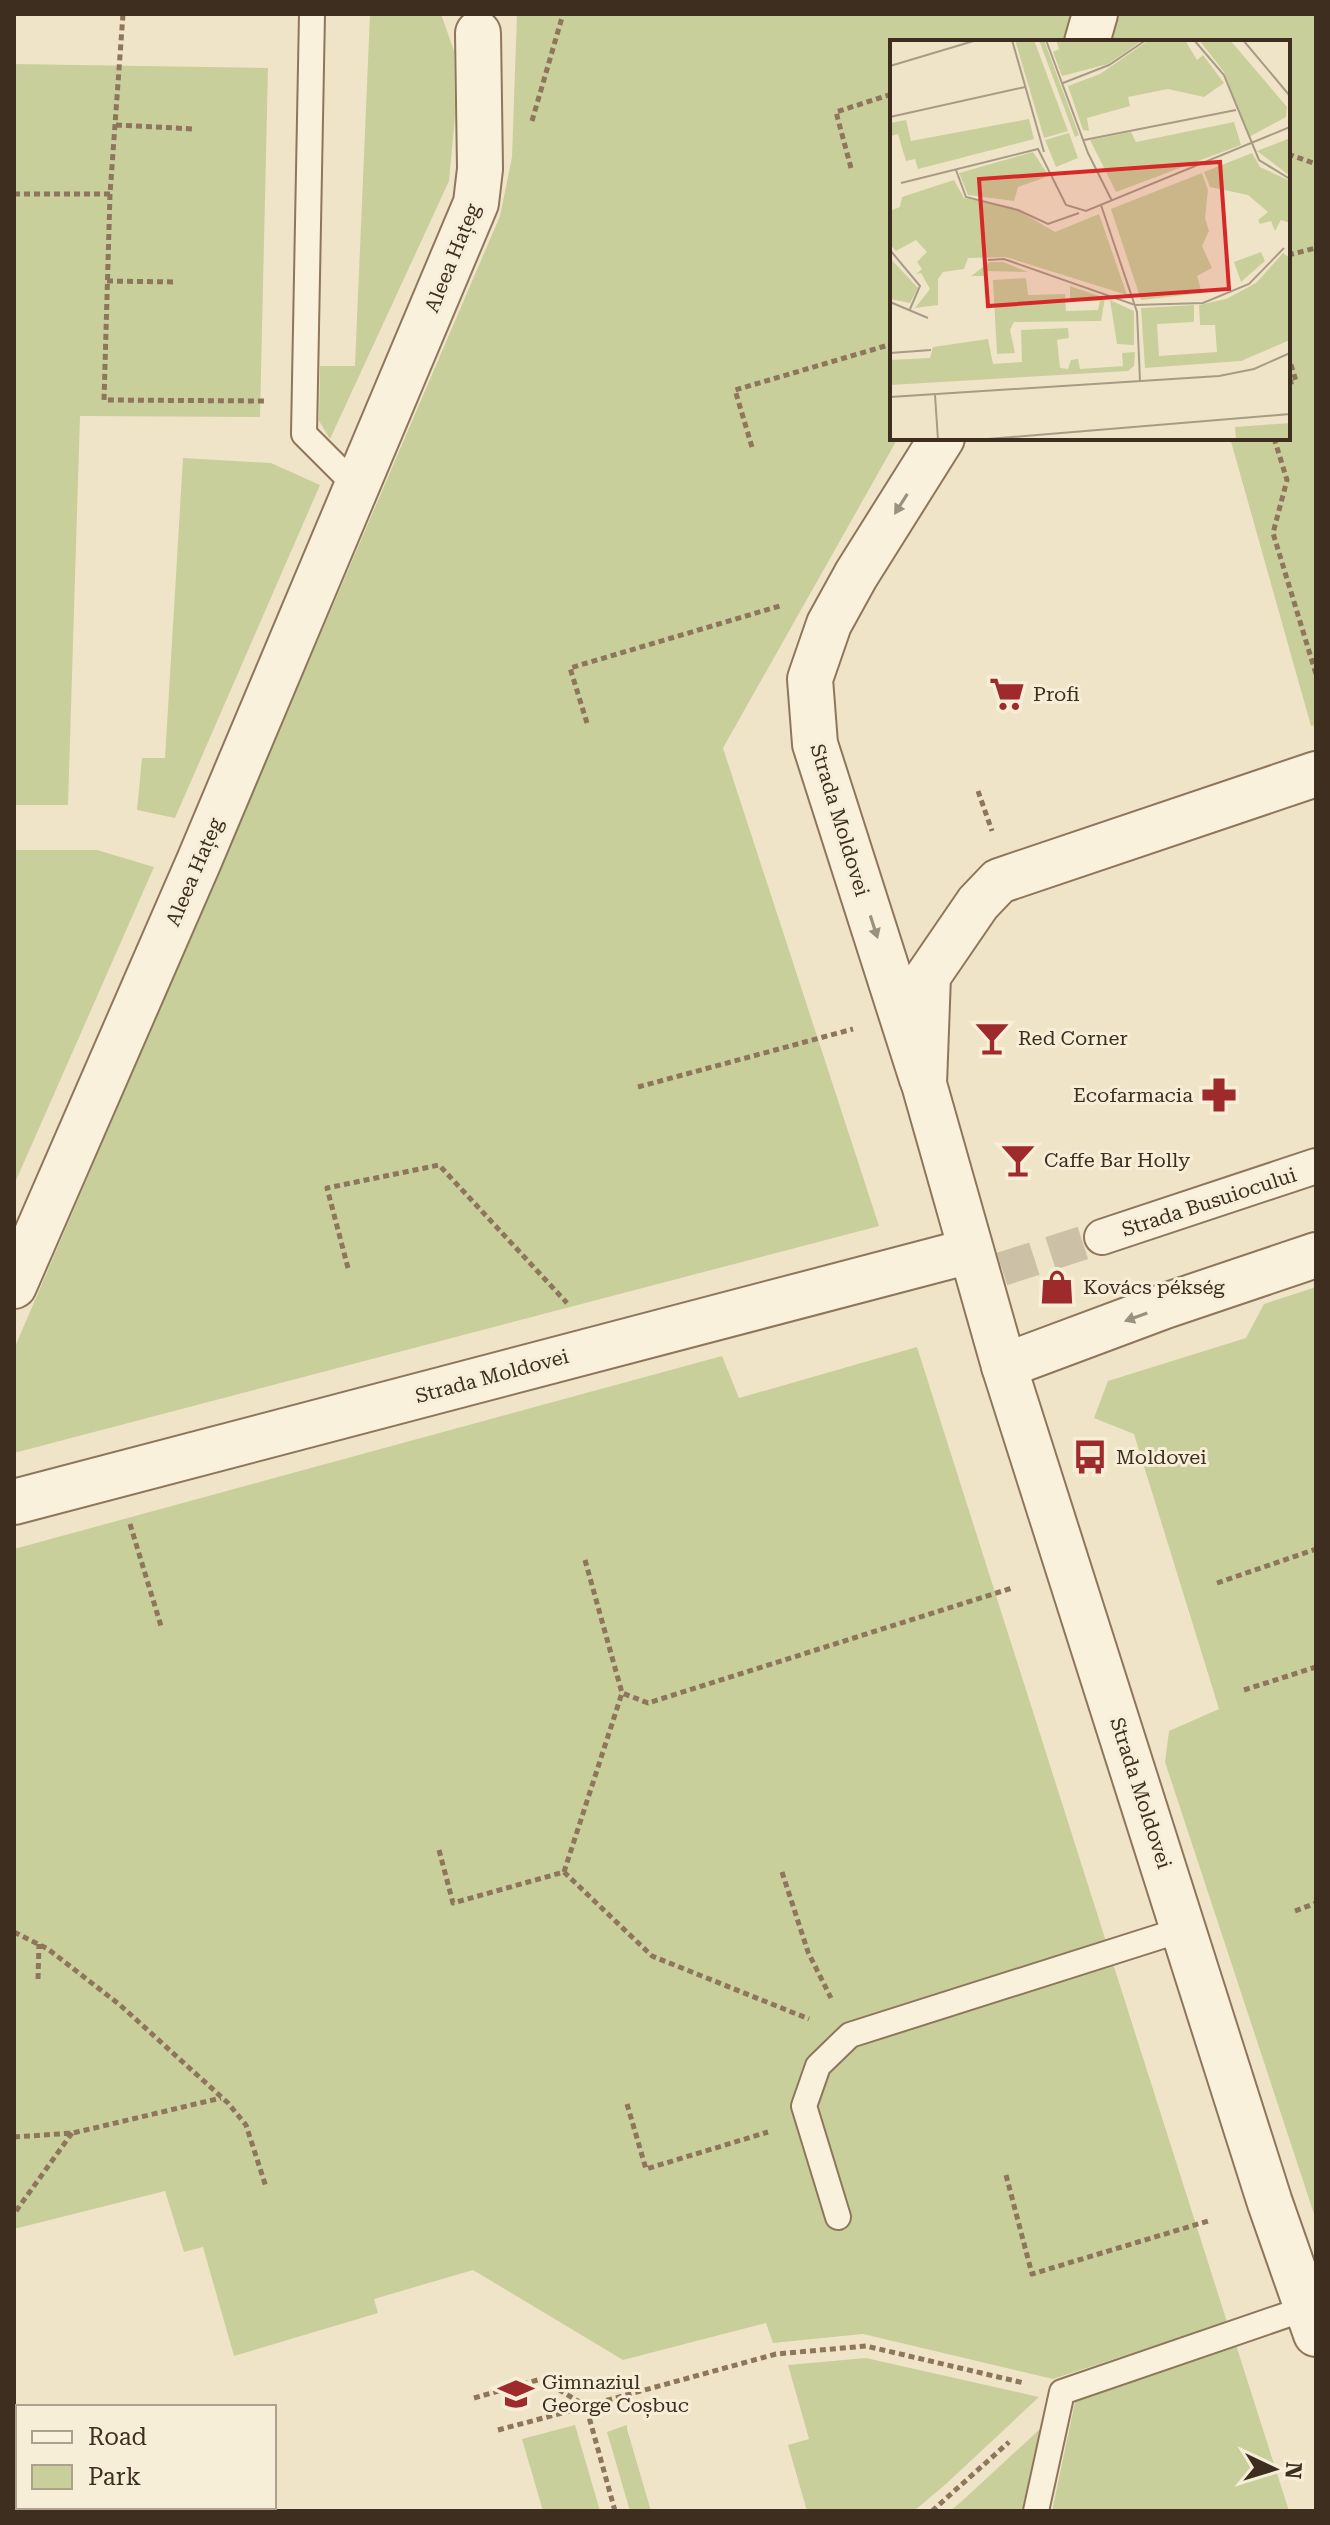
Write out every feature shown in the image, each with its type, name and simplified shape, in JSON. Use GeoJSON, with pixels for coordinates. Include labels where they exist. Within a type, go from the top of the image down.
{"type":"FeatureCollection","features":[{"type":"Feature","properties":{"kind":"street"},"geometry":{"type":"LineString","coordinates":[[1088,40],[1095,14]]}},
{"type":"Feature","properties":{"kind":"street","name":"Aleea Hațeg"},"geometry":{"type":"LineString","coordinates":[[19,1264],[193,876],[476,203],[480,169],[478,24]]}},
{"type":"Feature","properties":{"kind":"street","name":"Strada Moldovei"},"geometry":{"type":"LineString","coordinates":[[941,440],[829,624],[810,679],[815,744],[924,1084],[988,1264],[1004,1366],[1270,2203],[1312,2321]]}},
{"type":"Feature","properties":{"kind":"street","name":"Strada Moldovei"},"geometry":{"type":"LineString","coordinates":[[924,1084],[928,976],[978,903],[999,881],[1316,774]]}},
{"type":"Feature","properties":{"kind":"street","name":"Strada Busuiocului"},"geometry":{"type":"LineString","coordinates":[[1096,1239],[1316,1166]]}},
{"type":"Feature","properties":{"kind":"street"},"geometry":{"type":"LineString","coordinates":[[1004,1366],[1165,1306],[1316,1255]]}},
{"type":"Feature","properties":{"kind":"street","name":"Strada Moldovei"},"geometry":{"type":"LineString","coordinates":[[14,1502],[988,1264]]}},
{"type":"Feature","properties":{"kind":"lane"},"geometry":{"type":"LineString","coordinates":[[312,14],[304,434],[357,487]]}},
{"type":"Feature","properties":{"kind":"lane"},"geometry":{"type":"LineString","coordinates":[[838,2217],[804,2106],[818,2066],[850,2035],[1184,1929]]}},
{"type":"Feature","properties":{"kind":"lane"},"geometry":{"type":"LineString","coordinates":[[1036,2511],[1062,2392],[1312,2321]]}},
{"type":"Feature","properties":{"kind":"path"},"geometry":{"type":"LineString","coordinates":[[123,14],[110,194],[104,400],[306,401]]}},
{"type":"Feature","properties":{"kind":"path"},"geometry":{"type":"LineString","coordinates":[[524,129],[534,119],[563,14]]}},
{"type":"Feature","properties":{"kind":"path"},"geometry":{"type":"LineString","coordinates":[[851,168],[836,112],[890,95]]}},
{"type":"Feature","properties":{"kind":"path"},"geometry":{"type":"LineString","coordinates":[[116,125],[194,129]]}},
{"type":"Feature","properties":{"kind":"path"},"geometry":{"type":"LineString","coordinates":[[1290,155],[1316,164]]}},
{"type":"Feature","properties":{"kind":"path"},"geometry":{"type":"LineString","coordinates":[[14,194],[110,194]]}},
{"type":"Feature","properties":{"kind":"path"},"geometry":{"type":"LineString","coordinates":[[1290,254],[1316,248]]}},
{"type":"Feature","properties":{"kind":"path"},"geometry":{"type":"LineString","coordinates":[[107,281],[176,282]]}},
{"type":"Feature","properties":{"kind":"path"},"geometry":{"type":"LineString","coordinates":[[752,447],[735,390],[890,345]]}},
{"type":"Feature","properties":{"kind":"path"},"geometry":{"type":"LineString","coordinates":[[1290,362],[1296,381],[1290,382]]}},
{"type":"Feature","properties":{"kind":"path"},"geometry":{"type":"LineString","coordinates":[[1275,440],[1287,480],[1273,533],[1316,674]]}},
{"type":"Feature","properties":{"kind":"path"},"geometry":{"type":"LineString","coordinates":[[587,723],[570,668],[791,603]]}},
{"type":"Feature","properties":{"kind":"path"},"geometry":{"type":"LineString","coordinates":[[978,791],[993,835]]}},
{"type":"Feature","properties":{"kind":"path"},"geometry":{"type":"LineString","coordinates":[[638,1087],[858,1028]]}},
{"type":"Feature","properties":{"kind":"path"},"geometry":{"type":"LineString","coordinates":[[348,1268],[327,1188],[439,1165],[569,1305]]}},
{"type":"Feature","properties":{"kind":"path"},"geometry":{"type":"LineString","coordinates":[[130,1522],[161,1626]]}},
{"type":"Feature","properties":{"kind":"path"},"geometry":{"type":"LineString","coordinates":[[1217,1583],[1316,1549]]}},
{"type":"Feature","properties":{"kind":"path"},"geometry":{"type":"LineString","coordinates":[[564,1872],[622,1693],[585,1560]]}},
{"type":"Feature","properties":{"kind":"path"},"geometry":{"type":"LineString","coordinates":[[622,1693],[648,1703],[1012,1588]]}},
{"type":"Feature","properties":{"kind":"path"},"geometry":{"type":"LineString","coordinates":[[1244,1690],[1316,1667]]}},
{"type":"Feature","properties":{"kind":"path"},"geometry":{"type":"LineString","coordinates":[[439,1850],[453,1903],[564,1872]]}},
{"type":"Feature","properties":{"kind":"path"},"geometry":{"type":"LineString","coordinates":[[564,1872],[652,1956],[850,2035]]}},
{"type":"Feature","properties":{"kind":"path"},"geometry":{"type":"LineString","coordinates":[[782,1872],[808,1952],[850,2035]]}},
{"type":"Feature","properties":{"kind":"path"},"geometry":{"type":"LineString","coordinates":[[1295,1911],[1316,1903]]}},
{"type":"Feature","properties":{"kind":"path"},"geometry":{"type":"LineString","coordinates":[[14,1932],[39,1944],[120,2005],[222,2098],[246,2125],[266,2187]]}},
{"type":"Feature","properties":{"kind":"path"},"geometry":{"type":"LineString","coordinates":[[38,1979],[39,1944]]}},
{"type":"Feature","properties":{"kind":"path"},"geometry":{"type":"LineString","coordinates":[[14,2137],[73,2133],[222,2098]]}},
{"type":"Feature","properties":{"kind":"path"},"geometry":{"type":"LineString","coordinates":[[627,2104],[646,2169],[809,2120]]}},
{"type":"Feature","properties":{"kind":"path"},"geometry":{"type":"LineString","coordinates":[[16,2211],[73,2133]]}},
{"type":"Feature","properties":{"kind":"path"},"geometry":{"type":"LineString","coordinates":[[1006,2175],[1032,2274],[1208,2221]]}},
{"type":"Feature","properties":{"kind":"path"},"geometry":{"type":"LineString","coordinates":[[498,2430],[713,2374],[776,2354],[866,2346],[1062,2392]]}},
{"type":"Feature","properties":{"kind":"path"},"geometry":{"type":"LineString","coordinates":[[474,2398],[541,2379],[586,2406],[615,2511]]}},
{"type":"Feature","properties":{"kind":"path"},"geometry":{"type":"LineString","coordinates":[[932,2511],[1062,2392]]}},
{"type":"Feature","properties":{"kind":"green space"},"geometry":{"type":"Polygon","coordinates":[[[370,14],[441,14],[454,51],[455,116],[449,181],[330,439],[319,421],[320,366],[355,366],[370,14]]]}},
{"type":"Feature","properties":{"kind":"green space"},"geometry":{"type":"Polygon","coordinates":[[[517,14],[1089,14],[1081,40],[890,40],[890,440],[897,440],[723,748],[879,1226],[14,1453],[14,1349],[500,216],[512,157],[517,14]]]}},
{"type":"Feature","properties":{"kind":"green space"},"geometry":{"type":"Polygon","coordinates":[[[1116,14],[1316,14],[1316,725],[1311,726],[1231,440],[1290,440],[1290,40],[1109,40],[1116,14]]]}},
{"type":"Feature","properties":{"kind":"green space"},"geometry":{"type":"Polygon","coordinates":[[[14,64],[268,68],[260,417],[80,416],[68,805],[14,805],[14,64]]]}},
{"type":"Feature","properties":{"kind":"green space"},"geometry":{"type":"Polygon","coordinates":[[[183,458],[271,463],[320,485],[175,818],[137,810],[142,758],[165,758],[183,458]]]}},
{"type":"Feature","properties":{"kind":"green space"},"geometry":{"type":"Polygon","coordinates":[[[14,850],[97,850],[154,867],[14,1185],[14,850]]]}},
{"type":"Feature","properties":{"kind":"green space"},"geometry":{"type":"Polygon","coordinates":[[[1316,1287],[1316,2220],[1165,1762],[1169,1731],[1219,1709],[1134,1434],[1094,1418],[1108,1381],[1246,1338],[1264,1304],[1316,1287]]]}},
{"type":"Feature","properties":{"kind":"green space"},"geometry":{"type":"Polygon","coordinates":[[[917,1347],[1227,2322],[1053,2379],[863,2334],[773,2343],[766,2323],[623,2360],[473,2270],[374,2299],[378,2313],[234,2356],[203,2247],[184,2252],[165,2191],[14,2229],[14,1549],[722,1356],[739,1398],[917,1347]]]}},
{"type":"Feature","properties":{"kind":"green space"},"geometry":{"type":"Polygon","coordinates":[[[1236,2345],[1289,2511],[1052,2511],[1075,2402],[1236,2345]]]}},
{"type":"Feature","properties":{"kind":"green space"},"geometry":{"type":"Polygon","coordinates":[[[866,2358],[1039,2397],[914,2511],[807,2511],[788,2445],[809,2439],[788,2365],[866,2358]]]}},
{"type":"Feature","properties":{"kind":"green space"},"geometry":{"type":"Polygon","coordinates":[[[575,2425],[600,2511],[543,2511],[522,2439],[575,2425]]]}},
{"type":"Feature","properties":{"kind":"green space"},"geometry":{"type":"Polygon","coordinates":[[[627,2425],[651,2511],[630,2511],[607,2432],[627,2425]]]}},
{"type":"Feature","properties":{"kind":"green space"},"geometry":{"type":"Polygon","coordinates":[[[1040,2429],[1022,2511],[950,2511],[962,2501],[1040,2429]]]}},
{"type":"Feature","properties":{"kind":"tunnel"},"geometry":{"type":"LineString","coordinates":[[1002,1269],[1092,1240]]}},
{"type":"Feature","properties":{"kind":"place","name":"Profi"},"geometry":{"type":"Point","coordinates":[1007,694]}},
{"type":"Feature","properties":{"kind":"place","name":"Red Corner"},"geometry":{"type":"Point","coordinates":[992,1038]}},
{"type":"Feature","properties":{"kind":"place","name":"Ecofarmacia"},"geometry":{"type":"Point","coordinates":[1219,1095]}},
{"type":"Feature","properties":{"kind":"place","name":"Caffe Bar Holly"},"geometry":{"type":"Point","coordinates":[1018,1160]}},
{"type":"Feature","properties":{"kind":"place","name":"Kovács pékség"},"geometry":{"type":"Point","coordinates":[1057,1287]}},
{"type":"Feature","properties":{"kind":"place","name":"Moldovei"},"geometry":{"type":"Point","coordinates":[1090,1457]}},
{"type":"Feature","properties":{"kind":"place","name":"Gimnaziul George Coșbuc"},"geometry":{"type":"Point","coordinates":[516,2394]}}]}
